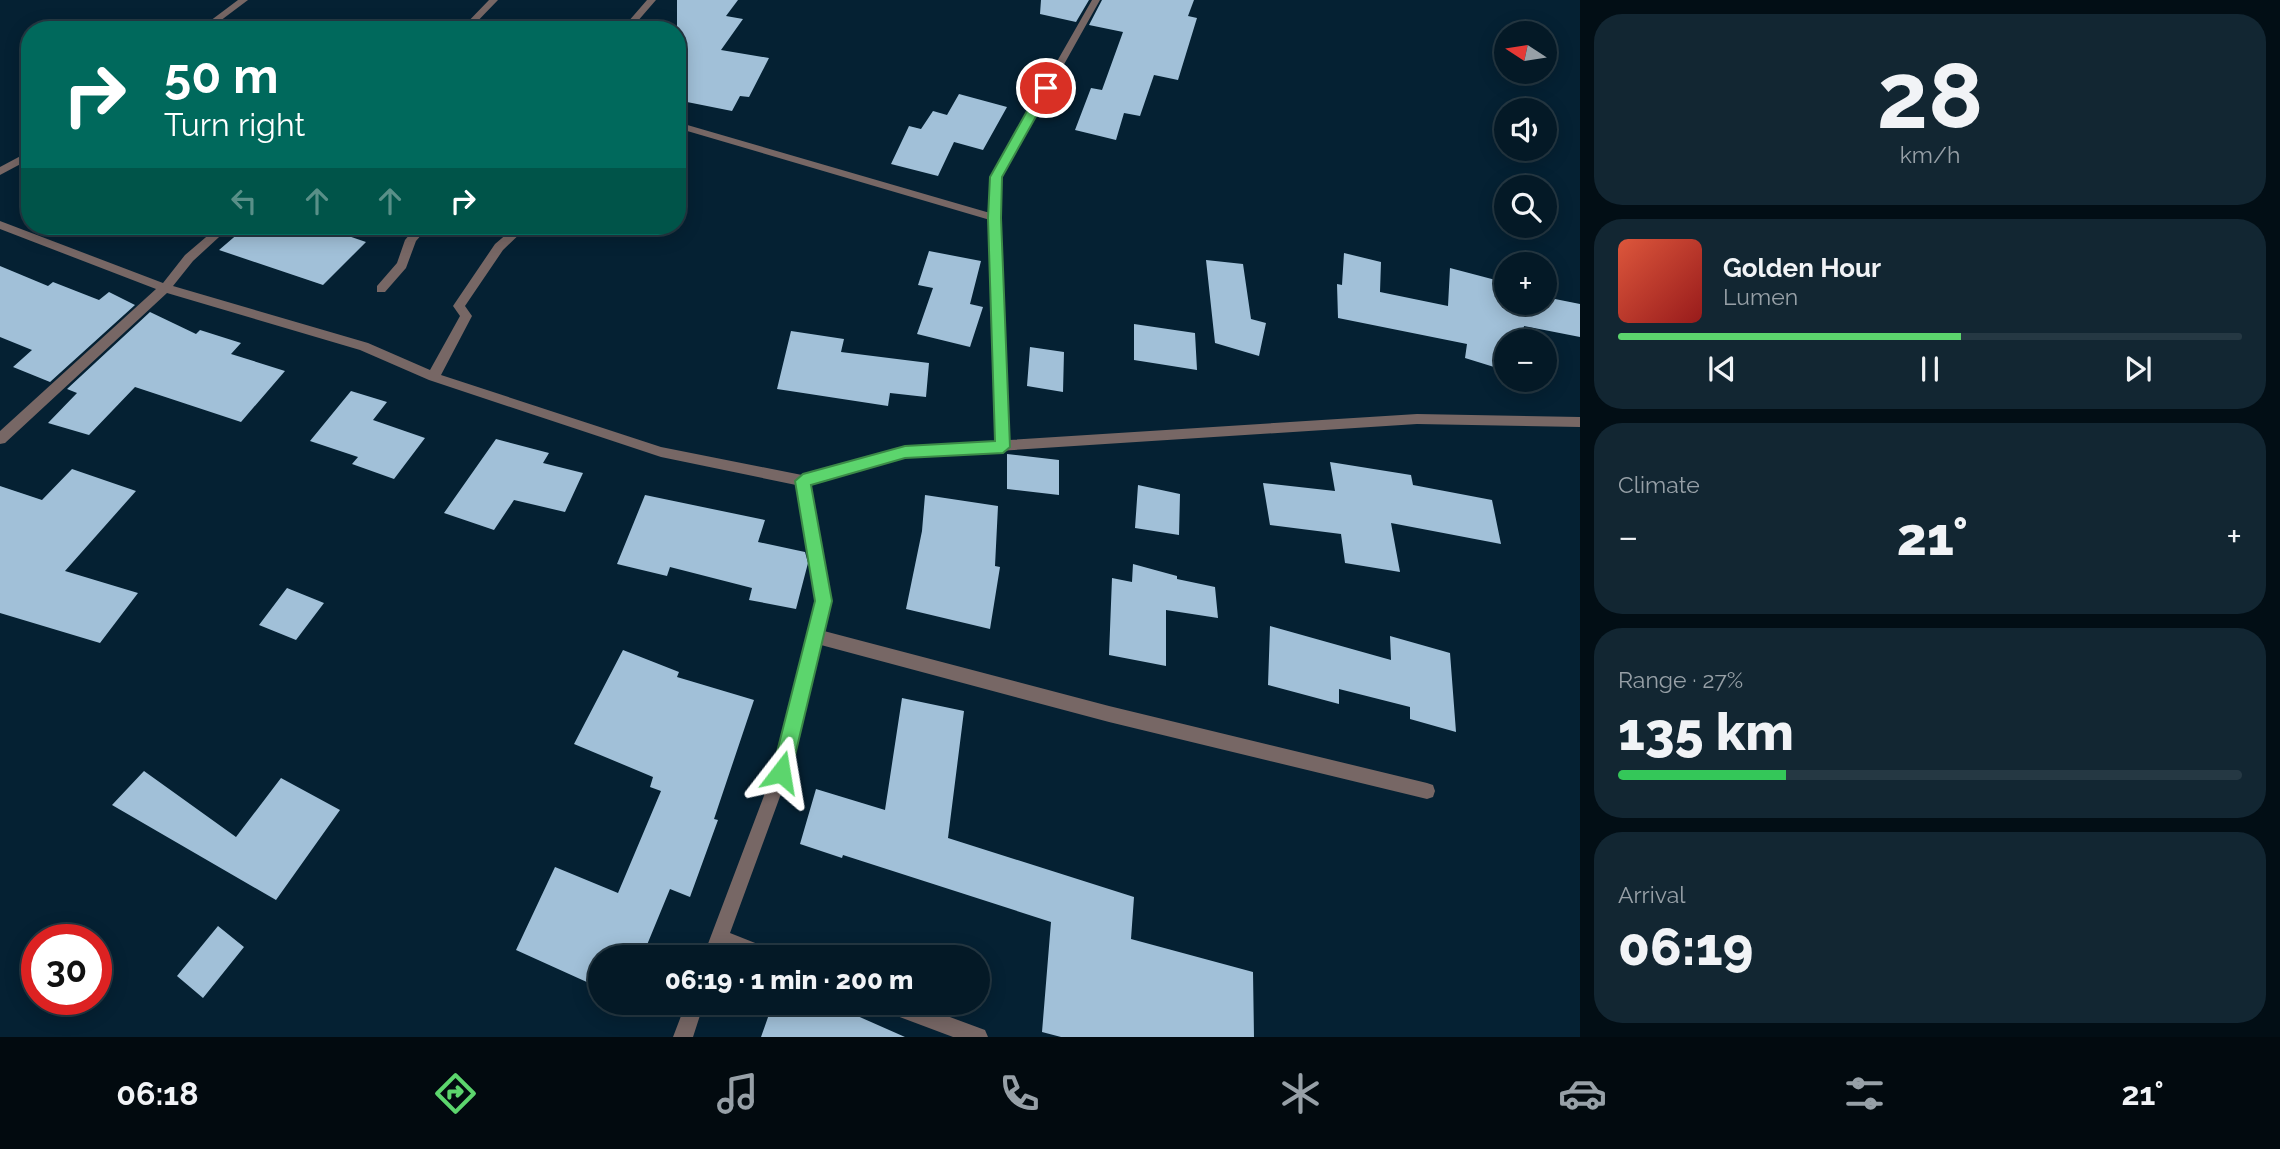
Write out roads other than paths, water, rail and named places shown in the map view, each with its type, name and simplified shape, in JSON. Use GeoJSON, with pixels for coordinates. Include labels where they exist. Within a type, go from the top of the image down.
{"type":"FeatureCollection","features":[{"type":"Feature","properties":{"kind":"street"},"geometry":{"type":"LineString","coordinates":[[215,21],[244,0]]}},
{"type":"Feature","properties":{"kind":"street"},"geometry":{"type":"LineString","coordinates":[[473,21],[494,0]]}},
{"type":"Feature","properties":{"kind":"street"},"geometry":{"type":"LineString","coordinates":[[633,21],[652,0]]}},
{"type":"Feature","properties":{"kind":"street"},"geometry":{"type":"LineString","coordinates":[[1003,447],[996,177],[1096,0]]}},
{"type":"Feature","properties":{"kind":"street"},"geometry":{"type":"LineString","coordinates":[[686,128],[995,218]]}},
{"type":"Feature","properties":{"kind":"street"},"geometry":{"type":"LineString","coordinates":[[0,172],[21,159]]}},
{"type":"Feature","properties":{"kind":"street"},"geometry":{"type":"LineString","coordinates":[[0,225],[21,233]]}},
{"type":"Feature","properties":{"kind":"street"},"geometry":{"type":"LineString","coordinates":[[26,235],[165,288],[364,346],[433,377],[661,452],[803,481],[905,452],[1417,419],[1580,422]]}},
{"type":"Feature","properties":{"kind":"street"},"geometry":{"type":"LineString","coordinates":[[0,439],[165,288],[189,258],[216,235]]}},
{"type":"Feature","properties":{"kind":"street"},"geometry":{"type":"LineString","coordinates":[[381,289],[402,265],[415,235]]}},
{"type":"Feature","properties":{"kind":"street"},"geometry":{"type":"LineString","coordinates":[[433,377],[466,316],[459,306],[499,247],[513,235]]}},
{"type":"Feature","properties":{"kind":"street"},"geometry":{"type":"LineString","coordinates":[[716,945],[781,772],[824,601],[803,481]]}},
{"type":"Feature","properties":{"kind":"street"},"geometry":{"type":"LineString","coordinates":[[815,636],[1109,714],[1427,791]]}},
{"type":"Feature","properties":{"kind":"street"},"geometry":{"type":"LineString","coordinates":[[719,938],[737,945]]}},
{"type":"Feature","properties":{"kind":"street"},"geometry":{"type":"LineString","coordinates":[[683,1037],[691,1015]]}},
{"type":"Feature","properties":{"kind":"street"},"geometry":{"type":"LineString","coordinates":[[920,1015],[978,1037]]}}]}
